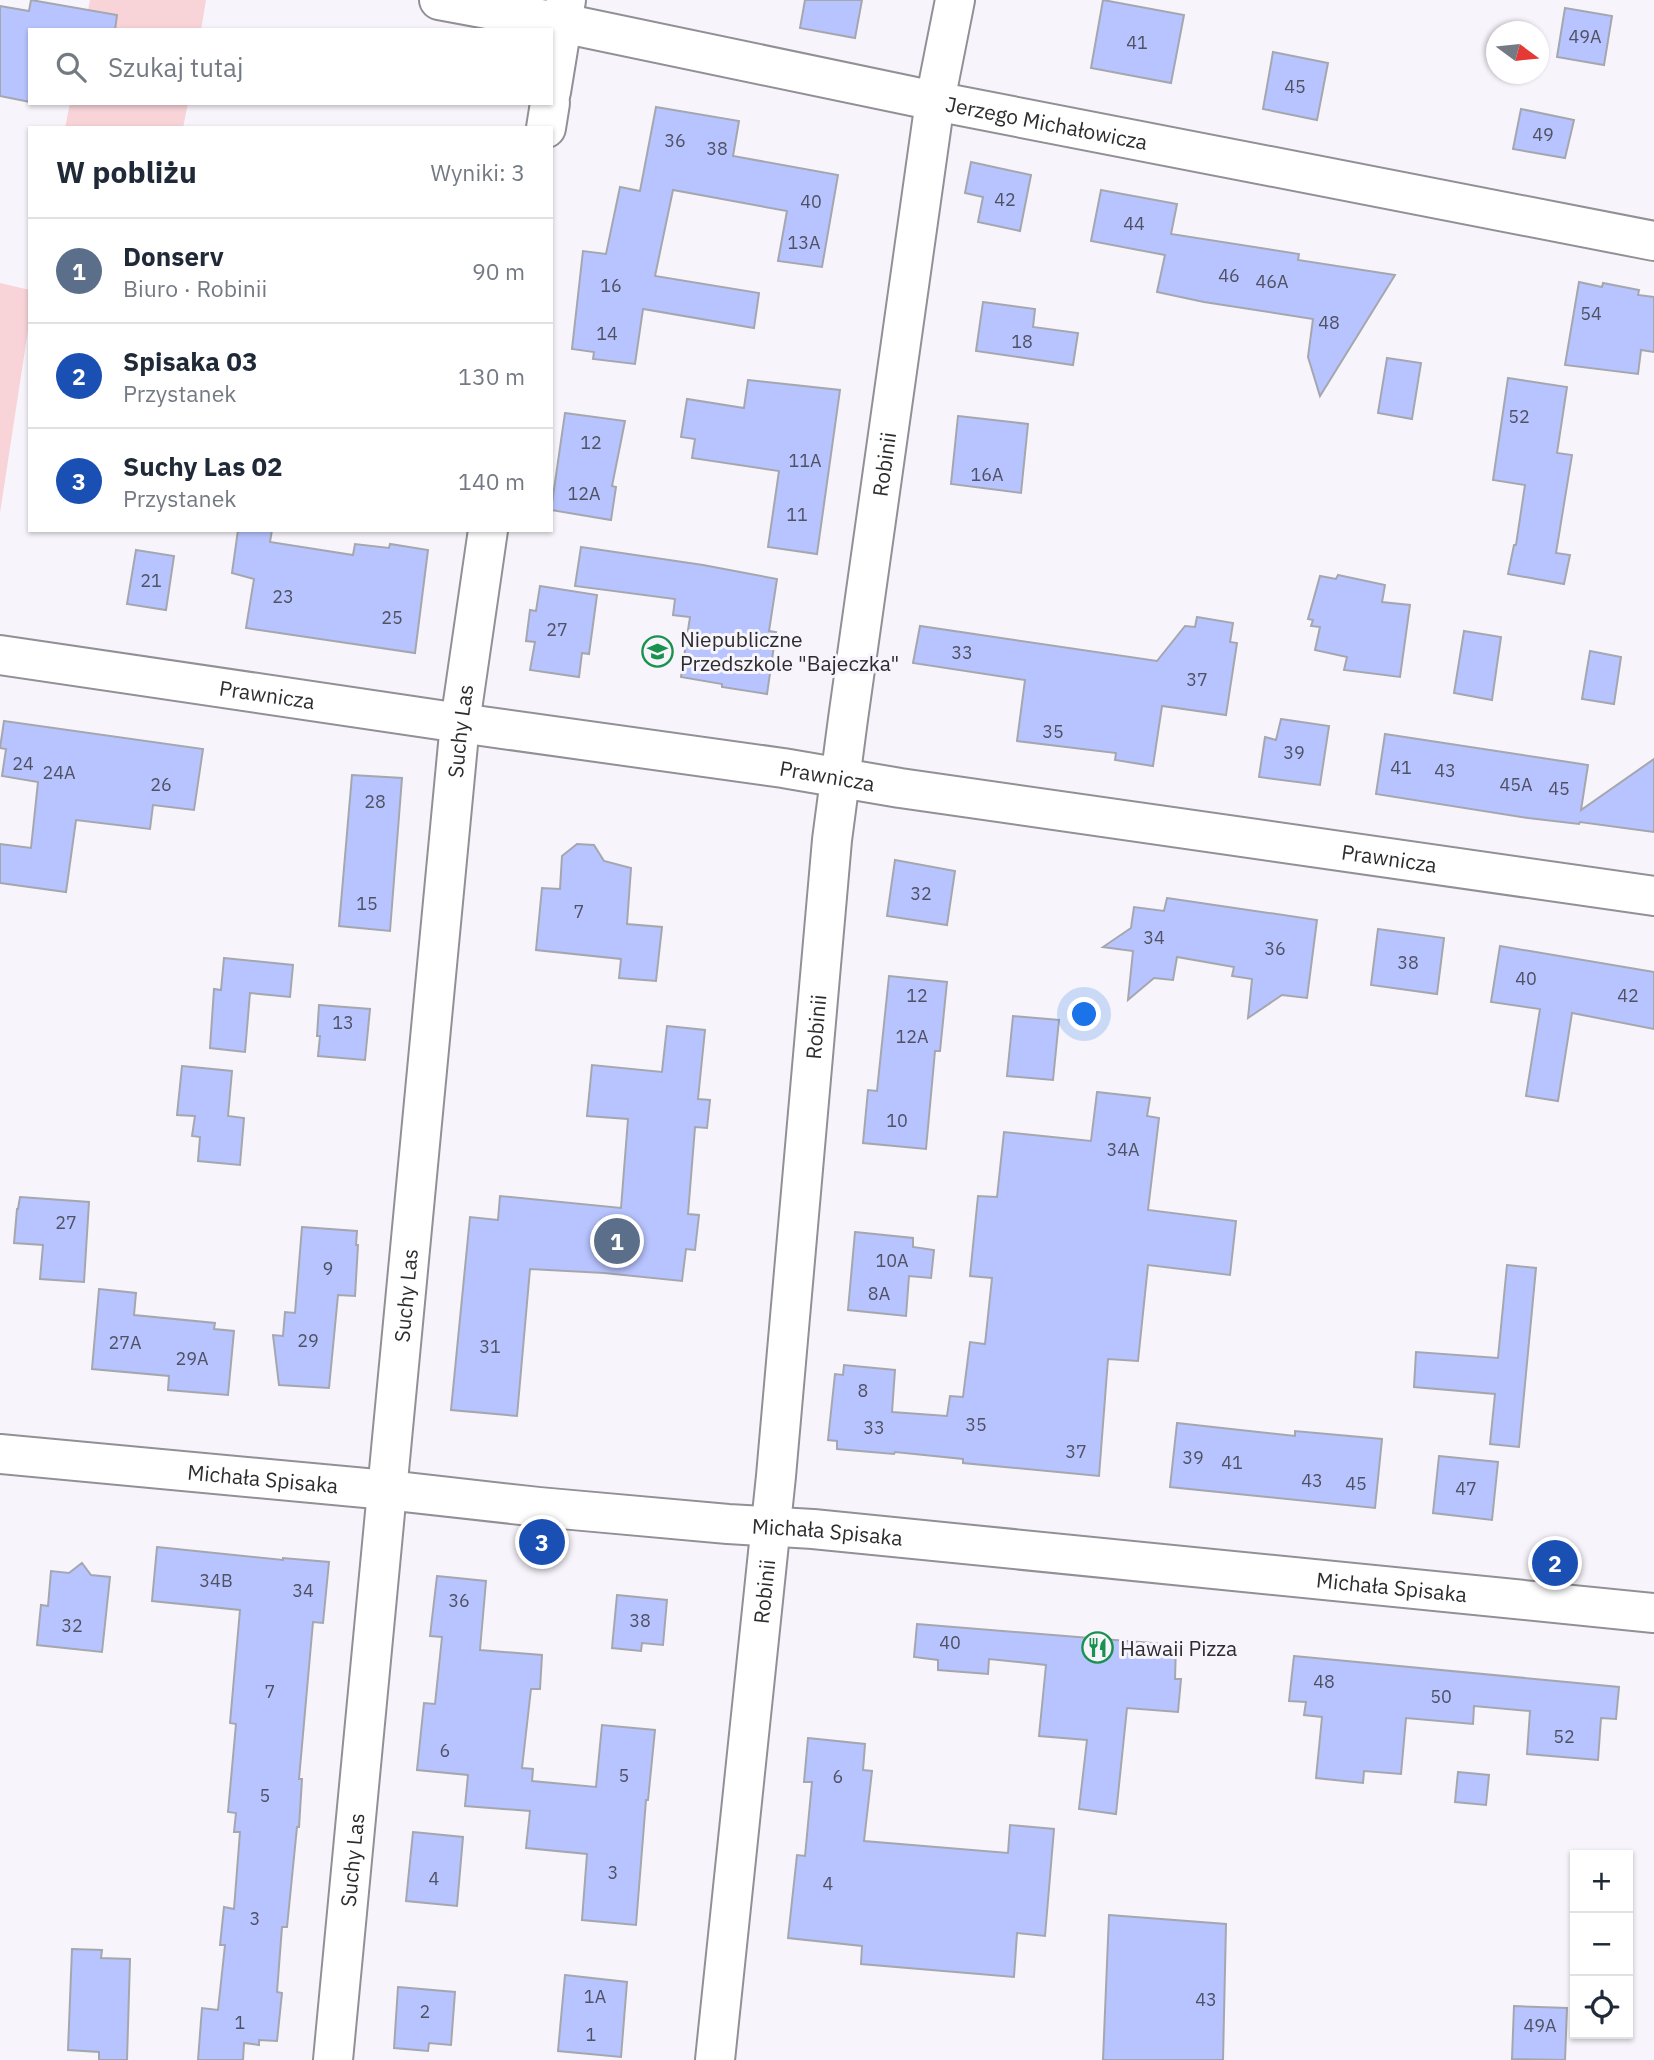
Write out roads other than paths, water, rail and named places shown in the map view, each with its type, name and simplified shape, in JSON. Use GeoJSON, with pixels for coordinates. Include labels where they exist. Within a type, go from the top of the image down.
{"type":"FeatureCollection","features":[{"type":"Feature","properties":{"kind":"street","name":"Jerzego Michałowicza"},"geometry":{"type":"LineString","coordinates":[[439,0],[564,12],[936,101],[1654,241]]}},
{"type":"Feature","properties":{"kind":"street","name":"Robinii"},"geometry":{"type":"LineString","coordinates":[[715,2060],[771,1526],[832,840],[936,101],[956,0]]}},
{"type":"Feature","properties":{"kind":"street"},"geometry":{"type":"LineString","coordinates":[[553,80],[564,12]]}},
{"type":"Feature","properties":{"kind":"street"},"geometry":{"type":"LineString","coordinates":[[546,126],[550,105]]}},
{"type":"Feature","properties":{"kind":"street","name":"Suchy Las"},"geometry":{"type":"LineString","coordinates":[[333,2060],[460,723],[488,532]]}},
{"type":"Feature","properties":{"kind":"street","name":"Prawnicza"},"geometry":{"type":"LineString","coordinates":[[0,654],[783,768],[900,788],[1654,896]]}},
{"type":"Feature","properties":{"kind":"street","name":"Michała Spisaka"},"geometry":{"type":"LineString","coordinates":[[0,1454],[539,1507],[854,1533],[1654,1613]]}},
{"type":"Feature","properties":{"kind":"place","name":"Niepubliczne Przedszkole \"Bajeczka\""},"geometry":{"type":"Point","coordinates":[657,651]}},
{"type":"Feature","properties":{"kind":"place","name":"Donserv"},"geometry":{"type":"Point","coordinates":[617,1241]}},
{"type":"Feature","properties":{"kind":"place","name":"Suchy Las 02"},"geometry":{"type":"Point","coordinates":[542,1542]}},
{"type":"Feature","properties":{"kind":"place","name":"Spisaka 03"},"geometry":{"type":"Point","coordinates":[1555,1563]}},
{"type":"Feature","properties":{"kind":"place","name":"Hawaii Pizza"},"geometry":{"type":"Point","coordinates":[1097,1648]}}]}
